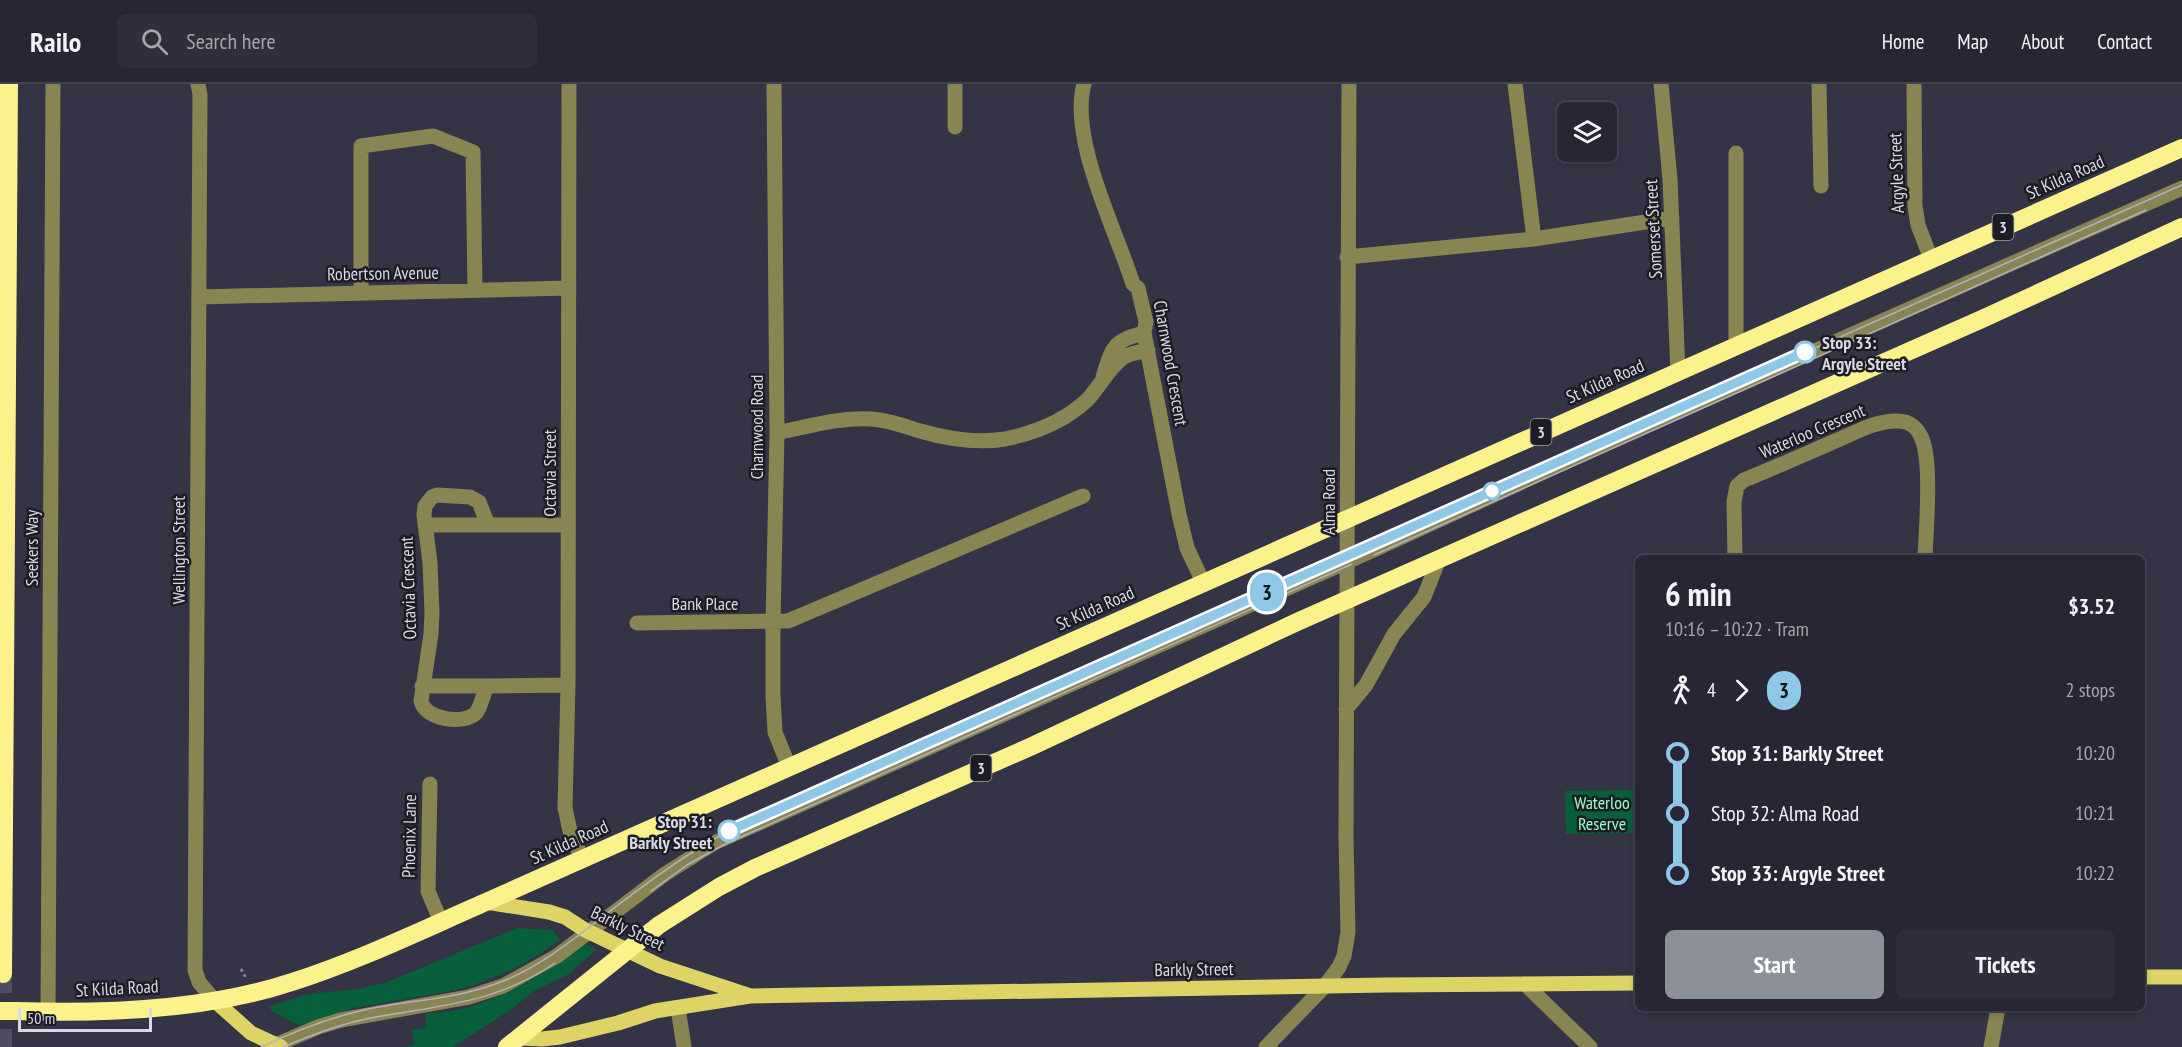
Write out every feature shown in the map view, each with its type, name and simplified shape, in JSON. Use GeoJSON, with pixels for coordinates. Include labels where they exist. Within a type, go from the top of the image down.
{"type":"FeatureCollection","features":[{"type":"Feature","properties":{"kind":"highway"},"geometry":{"type":"LineString","coordinates":[[3,974],[9,84]]}},
{"type":"Feature","properties":{"kind":"highway","name":"St Kilda Road"},"geometry":{"type":"LineString","coordinates":[[0,1011],[114,1011],[214,1000],[290,983],[353,960],[2182,148]]}},
{"type":"Feature","properties":{"kind":"highway","name":"3"},"geometry":{"type":"LineString","coordinates":[[513,1043],[625,950],[664,921],[710,892],[755,868],[1029,747],[1297,622],[1982,319],[2182,227]]}},
{"type":"Feature","properties":{"kind":"main road","name":"Barkly Street"},"geometry":{"type":"LineString","coordinates":[[486,902],[549,912],[565,917],[625,950],[683,975],[750,996]]}},
{"type":"Feature","properties":{"kind":"main road"},"geometry":{"type":"LineString","coordinates":[[2145,978],[2182,977]]}},
{"type":"Feature","properties":{"kind":"main road","name":"Barkly Street"},"geometry":{"type":"LineString","coordinates":[[513,1043],[560,1037],[654,1011],[750,996],[1635,983]]}},
{"type":"Feature","properties":{"kind":"main road"},"geometry":{"type":"LineString","coordinates":[[214,1000],[244,1028],[276,1046]]}},
{"type":"Feature","properties":{"kind":"street","name":"Seekers Way"},"geometry":{"type":"LineString","coordinates":[[48,1011],[53,84]]}},
{"type":"Feature","properties":{"kind":"street","name":"Octavia Street"},"geometry":{"type":"LineString","coordinates":[[569,84],[568,685],[565,808],[570,831],[582,859]]}},
{"type":"Feature","properties":{"kind":"street","name":"Charnwood Road"},"geometry":{"type":"LineString","coordinates":[[774,84],[777,433],[773,623],[775,732],[789,767]]}},
{"type":"Feature","properties":{"kind":"street"},"geometry":{"type":"LineString","coordinates":[[955,84],[955,127]]}},
{"type":"Feature","properties":{"kind":"street","name":"Charnwood Crescent"},"geometry":{"type":"LineString","coordinates":[[1084,84],[1080,108],[1088,149],[1102,199],[1132,284],[1138,288],[1146,322],[1144,333],[1182,529],[1187,548],[1203,582]]}},
{"type":"Feature","properties":{"kind":"street","name":"Alma Road"},"geometry":{"type":"LineString","coordinates":[[1266,1047],[1325,986],[1339,967],[1344,956],[1348,932],[1346,837],[1349,84]]}},
{"type":"Feature","properties":{"kind":"street"},"geometry":{"type":"LineString","coordinates":[[1515,84],[1534,239]]}},
{"type":"Feature","properties":{"kind":"street","name":"Somerset Street"},"geometry":{"type":"LineString","coordinates":[[1661,84],[1672,218],[1678,372]]}},
{"type":"Feature","properties":{"kind":"street"},"geometry":{"type":"LineString","coordinates":[[1819,84],[1821,186]]}},
{"type":"Feature","properties":{"kind":"street","name":"Argyle Street"},"geometry":{"type":"LineString","coordinates":[[1914,84],[1915,206],[1918,225],[1931,259]]}},
{"type":"Feature","properties":{"kind":"street","name":"Wellington Street"},"geometry":{"type":"LineString","coordinates":[[201,88],[195,970],[200,982],[214,1000]]}},
{"type":"Feature","properties":{"kind":"street"},"geometry":{"type":"LineString","coordinates":[[361,293],[361,146],[434,136],[473,152],[475,290]]}},
{"type":"Feature","properties":{"kind":"street"},"geometry":{"type":"LineString","coordinates":[[1736,153],[1736,346]]}},
{"type":"Feature","properties":{"kind":"street"},"geometry":{"type":"LineString","coordinates":[[276,1046],[318,1027],[341,1020],[469,997],[503,986],[557,957],[665,874],[714,843],[2182,188]]}},
{"type":"Feature","properties":{"kind":"street"},"geometry":{"type":"LineString","coordinates":[[1347,256],[1534,239],[1672,218]]}},
{"type":"Feature","properties":{"kind":"street","name":"Robertson Avenue"},"geometry":{"type":"LineString","coordinates":[[199,297],[569,288]]}},
{"type":"Feature","properties":{"kind":"street"},"geometry":{"type":"LineString","coordinates":[[1097,388],[1107,359],[1115,345],[1124,339],[1144,333]]}},
{"type":"Feature","properties":{"kind":"street"},"geometry":{"type":"LineString","coordinates":[[777,433],[826,423],[865,419],[880,420],[964,441],[1005,439],[1052,424],[1071,413],[1086,401],[1124,357],[1148,350]]}},
{"type":"Feature","properties":{"kind":"street","name":"Waterloo Crescent"},"geometry":{"type":"LineString","coordinates":[[1735,555],[1734,502],[1737,486],[1744,480],[1869,427],[1900,421],[1910,423],[1917,429],[1924,449],[1927,473],[1925,555]]}},
{"type":"Feature","properties":{"kind":"street","name":"Octavia Crescent"},"geometry":{"type":"LineString","coordinates":[[488,525],[477,500],[464,495],[442,494],[432,497],[427,502],[424,510],[430,563],[432,613],[429,655],[421,701],[424,710],[432,715],[452,719],[469,717],[476,712],[488,686]]}},
{"type":"Feature","properties":{"kind":"street","name":"Bank Place"},"geometry":{"type":"LineString","coordinates":[[637,623],[773,623],[788,621],[1083,496]]}},
{"type":"Feature","properties":{"kind":"street","name":"Octavia Crescent"},"geometry":{"type":"LineString","coordinates":[[425,525],[568,525]]}},
{"type":"Feature","properties":{"kind":"street"},"geometry":{"type":"LineString","coordinates":[[1347,709],[1366,685],[1394,634],[1424,597],[1439,559]]}},
{"type":"Feature","properties":{"kind":"street"},"geometry":{"type":"LineString","coordinates":[[422,686],[568,685]]}},
{"type":"Feature","properties":{"kind":"street","name":"Phoenix Lane"},"geometry":{"type":"LineString","coordinates":[[430,784],[428,891],[441,922]]}},
{"type":"Feature","properties":{"kind":"street"},"geometry":{"type":"LineString","coordinates":[[1525,984],[1590,1047]]}},
{"type":"Feature","properties":{"kind":"street"},"geometry":{"type":"LineString","coordinates":[[678,1008],[684,1047]]}},
{"type":"Feature","properties":{"kind":"street"},"geometry":{"type":"LineString","coordinates":[[1991,1047],[1997,1011]]}},
{"type":"Feature","properties":{"kind":"green space","name":"Waterloo Reserve"},"geometry":{"type":"Polygon","coordinates":[[[1635,790],[1635,833],[1566,834],[1565,791],[1635,790]]]}},
{"type":"Feature","properties":{"kind":"green space"},"geometry":{"type":"Polygon","coordinates":[[[517,928],[553,930],[560,940],[514,969],[474,985],[354,1008],[300,1026],[272,1011],[269,1007],[308,994],[356,989],[385,983],[517,928]]]}},
{"type":"Feature","properties":{"kind":"green space"},"geometry":{"type":"Polygon","coordinates":[[[583,943],[597,949],[569,974],[534,991],[513,1008],[453,1047],[403,1047],[414,1045],[412,1030],[426,1028],[425,1014],[469,1007],[484,1002],[510,990],[583,943]]]}},
{"type":"Feature","properties":{"kind":"tunnel"},"geometry":{"type":"LineString","coordinates":[[3,974],[3,1047]]}},
{"type":"Feature","properties":{"kind":"tram line"},"geometry":{"type":"LineString","coordinates":[[261,1047],[340,1016],[384,1006],[466,993],[512,977],[552,955],[632,894],[696,850],[729,831],[2182,185]]}},
{"type":"Feature","properties":{"kind":"tram line"},"geometry":{"type":"LineString","coordinates":[[1374,555],[2146,210]]}},
{"type":"Feature","properties":{"kind":"tram line","name":"3"},"geometry":{"type":"LineString","coordinates":[[729,831],[1805,352]]}},
{"type":"Feature","properties":{"kind":"tram line"},"geometry":{"type":"LineString","coordinates":[[651,891],[687,865],[725,844],[1352,564]]}},
{"type":"Feature","properties":{"kind":"tram line"},"geometry":{"type":"LineString","coordinates":[[283,1047],[326,1030],[360,1020],[444,1006],[489,995],[533,977],[555,963]]}},
{"type":"Feature","properties":{"kind":"place","name":"Stop 33: Argyle Street"},"geometry":{"type":"Point","coordinates":[1805,352]}},
{"type":"Feature","properties":{"kind":"place","name":"Stop 31: Barkly Street"},"geometry":{"type":"Point","coordinates":[729,831]}}]}
